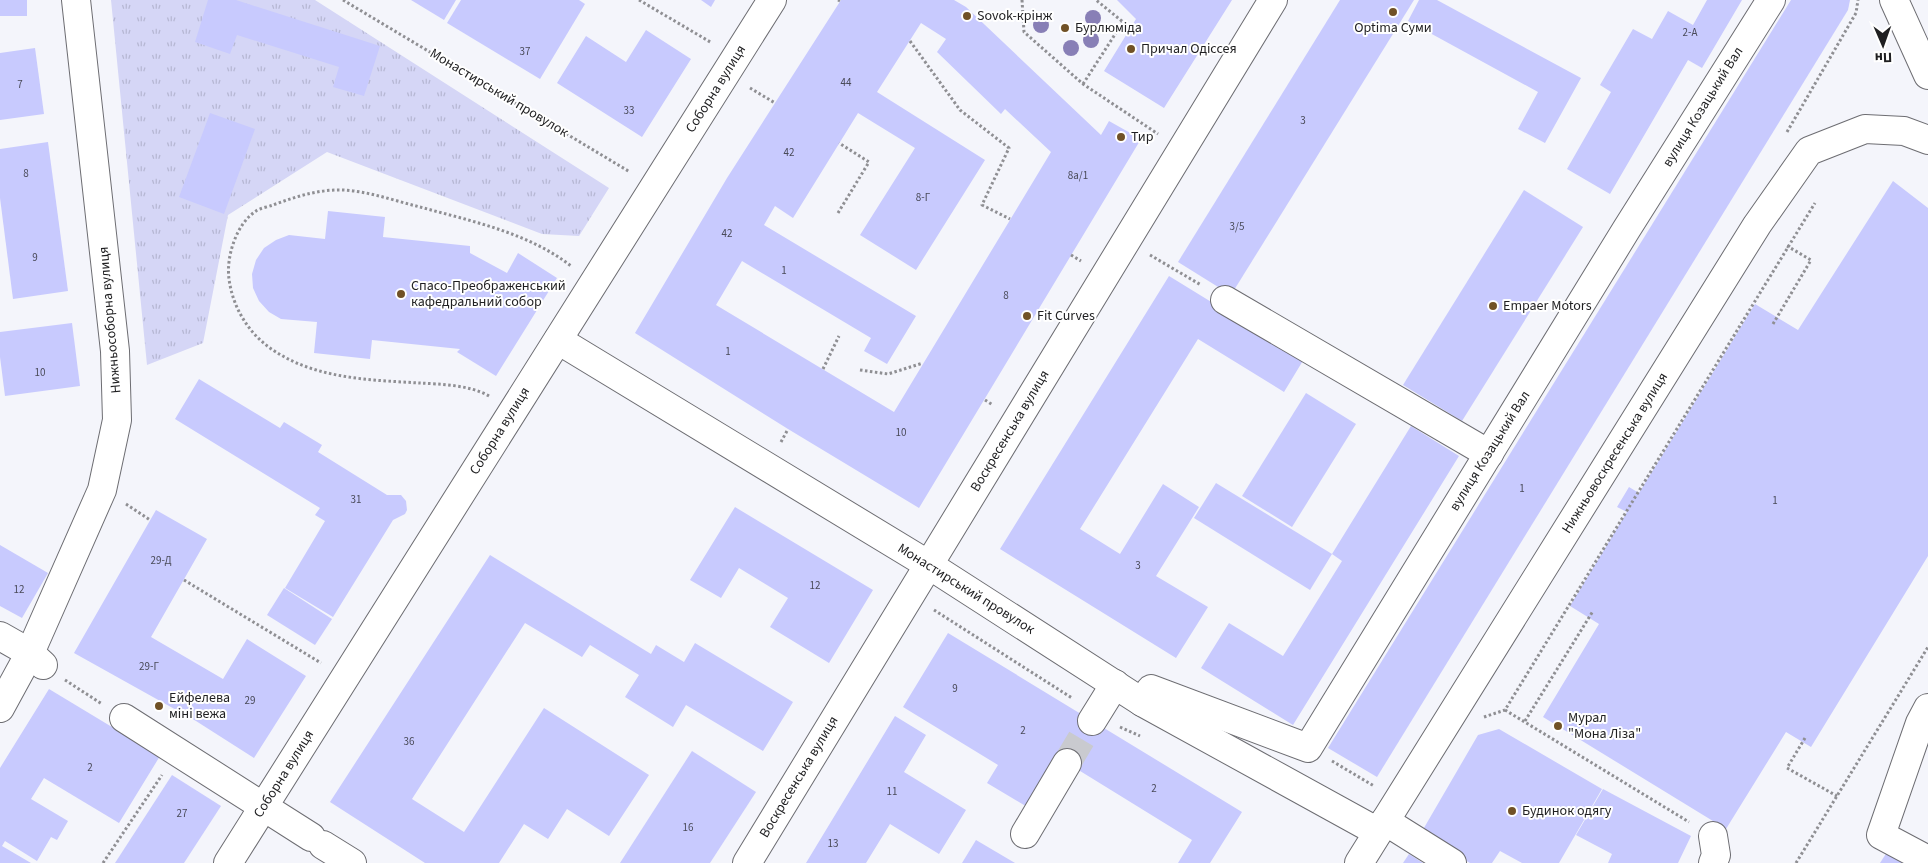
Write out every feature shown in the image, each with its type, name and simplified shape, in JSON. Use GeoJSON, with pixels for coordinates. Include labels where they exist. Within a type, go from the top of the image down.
{"type":"FeatureCollection","features":[{"type":"Feature","properties":{"kind":"street","name":"Нижньособорна вулиця"},"geometry":{"type":"LineString","coordinates":[[0,708],[36,659],[102,490],[117,420],[116,351],[76,0]]}},
{"type":"Feature","properties":{"kind":"street","name":"Соборна вулиця"},"geometry":{"type":"LineString","coordinates":[[228,863],[772,0]]}},
{"type":"Feature","properties":{"kind":"street","name":"Воскресенська вулиця"},"geometry":{"type":"LineString","coordinates":[[747,863],[1273,0]]}},
{"type":"Feature","properties":{"kind":"street","name":"вулиця Козацький Вал"},"geometry":{"type":"LineString","coordinates":[[1308,748],[1488,454],[1771,0]]}},
{"type":"Feature","properties":{"kind":"street"},"geometry":{"type":"LineString","coordinates":[[1894,0],[1928,75]]}},
{"type":"Feature","properties":{"kind":"street","name":"Нижньовоскресенська вулиця"},"geometry":{"type":"LineString","coordinates":[[1359,863],[1757,225],[1809,152],[1865,129],[1904,131],[1928,140]]}},
{"type":"Feature","properties":{"kind":"street"},"geometry":{"type":"LineString","coordinates":[[1225,300],[1488,454]]}},
{"type":"Feature","properties":{"kind":"street","name":"Монастирський провулок"},"geometry":{"type":"LineString","coordinates":[[558,340],[929,565],[1142,702],[1452,863]]}},
{"type":"Feature","properties":{"kind":"street"},"geometry":{"type":"LineString","coordinates":[[0,636],[36,659]]}},
{"type":"Feature","properties":{"kind":"street"},"geometry":{"type":"LineString","coordinates":[[1094,717],[1115,684]]}},
{"type":"Feature","properties":{"kind":"street"},"geometry":{"type":"LineString","coordinates":[[1142,702],[1151,689],[1308,748]]}},
{"type":"Feature","properties":{"kind":"street"},"geometry":{"type":"LineString","coordinates":[[1928,708],[1920,723],[1881,835],[1928,860]]}},
{"type":"Feature","properties":{"kind":"street"},"geometry":{"type":"LineString","coordinates":[[124,718],[352,863]]}},
{"type":"Feature","properties":{"kind":"street"},"geometry":{"type":"LineString","coordinates":[[1025,834],[1067,763]]}},
{"type":"Feature","properties":{"kind":"street"},"geometry":{"type":"LineString","coordinates":[[1713,836],[1716,855],[1713,863]]}},
{"type":"Feature","properties":{"kind":"path","name":"Монастирський провулок"},"geometry":{"type":"LineString","coordinates":[[343,0],[654,186]]}},
{"type":"Feature","properties":{"kind":"path"},"geometry":{"type":"LineString","coordinates":[[640,0],[736,58]]}},
{"type":"Feature","properties":{"kind":"path"},"geometry":{"type":"LineString","coordinates":[[1022,0],[1024,32],[1083,84],[1182,149]]}},
{"type":"Feature","properties":{"kind":"path"},"geometry":{"type":"LineString","coordinates":[[1083,84],[1123,22],[1096,0]]}},
{"type":"Feature","properties":{"kind":"path"},"geometry":{"type":"LineString","coordinates":[[910,41],[960,110],[1009,148],[982,205],[1010,219]]}},
{"type":"Feature","properties":{"kind":"path"},"geometry":{"type":"LineString","coordinates":[[838,213],[869,162],[839,143]]}},
{"type":"Feature","properties":{"kind":"path"},"geometry":{"type":"LineString","coordinates":[[513,410],[485,394],[442,384],[363,380],[334,374],[302,364],[276,352],[256,337],[247,326],[236,307],[230,291],[228,270],[230,250],[239,231],[255,212],[289,199],[316,191],[354,191],[509,233],[567,262],[593,283]]}},
{"type":"Feature","properties":{"kind":"path"},"geometry":{"type":"LineString","coordinates":[[1482,717],[1505,710],[1815,203]]}},
{"type":"Feature","properties":{"kind":"path"},"geometry":{"type":"LineString","coordinates":[[1126,241],[1225,300]]}},
{"type":"Feature","properties":{"kind":"path"},"geometry":{"type":"LineString","coordinates":[[1773,324],[1811,260],[1787,246]]}},
{"type":"Feature","properties":{"kind":"path"},"geometry":{"type":"LineString","coordinates":[[823,369],[839,336]]}},
{"type":"Feature","properties":{"kind":"path"},"geometry":{"type":"LineString","coordinates":[[860,370],[888,374],[923,363]]}},
{"type":"Feature","properties":{"kind":"path"},"geometry":{"type":"LineString","coordinates":[[132,508],[150,520]]}},
{"type":"Feature","properties":{"kind":"path"},"geometry":{"type":"LineString","coordinates":[[184,580],[345,678]]}},
{"type":"Feature","properties":{"kind":"path"},"geometry":{"type":"LineString","coordinates":[[911,595],[1094,717]]}},
{"type":"Feature","properties":{"kind":"path"},"geometry":{"type":"LineString","coordinates":[[1526,721],[1593,611]]}},
{"type":"Feature","properties":{"kind":"path"},"geometry":{"type":"LineString","coordinates":[[1796,863],[1928,647]]}},
{"type":"Feature","properties":{"kind":"path"},"geometry":{"type":"LineString","coordinates":[[36,659],[124,718]]}},
{"type":"Feature","properties":{"kind":"path"},"geometry":{"type":"LineString","coordinates":[[1505,710],[1713,836]]}},
{"type":"Feature","properties":{"kind":"path"},"geometry":{"type":"LineString","coordinates":[[1805,738],[1787,768],[1837,796]]}},
{"type":"Feature","properties":{"kind":"path"},"geometry":{"type":"LineString","coordinates":[[1308,748],[1381,790]]}},
{"type":"Feature","properties":{"kind":"path"},"geometry":{"type":"LineString","coordinates":[[104,863],[177,752]]}},
{"type":"Feature","properties":{"kind":"green space"},"geometry":{"type":"Polygon","coordinates":[[[111,0],[315,0],[609,188],[579,236],[542,234],[327,152],[228,215],[203,343],[147,365],[111,0]]]}},
{"type":"Feature","properties":{"kind":"building"},"geometry":{"type":"Polygon","coordinates":[[[0,0],[27,0],[27,16],[0,16],[0,0]]]}},
{"type":"Feature","properties":{"kind":"building"},"geometry":{"type":"Polygon","coordinates":[[[208,0],[236,0],[380,46],[364,96],[333,87],[339,67],[237,35],[230,54],[195,42],[208,0]]]}},
{"type":"Feature","properties":{"kind":"building"},"geometry":{"type":"Polygon","coordinates":[[[411,0],[456,0],[444,20],[411,0]]]}},
{"type":"Feature","properties":{"kind":"building"},"geometry":{"type":"Polygon","coordinates":[[[461,0],[579,0],[585,4],[540,79],[447,23],[461,0]]]}},
{"type":"Feature","properties":{"kind":"building"},"geometry":{"type":"Polygon","coordinates":[[[701,0],[715,0],[711,7],[701,0]]]}},
{"type":"Feature","properties":{"kind":"building"},"geometry":{"type":"Polygon","coordinates":[[[841,0],[954,0],[966,7],[1101,135],[1109,121],[1141,139],[919,508],[635,333],[727,178],[841,0]],[[921,23],[877,92],[985,160],[916,270],[860,235],[915,148],[858,113],[793,218],[775,206],[764,225],[916,316],[887,364],[864,351],[871,338],[742,261],[716,305],[894,412],[1051,152],[1005,109],[1001,114],[937,52],[946,39],[921,23]]]}},
{"type":"Feature","properties":{"kind":"building"},"geometry":{"type":"Polygon","coordinates":[[[1117,0],[1232,0],[1164,108],[1104,71],[1136,19],[1117,0]]]}},
{"type":"Feature","properties":{"kind":"building"},"geometry":{"type":"Polygon","coordinates":[[[1340,0],[1414,0],[1231,295],[1178,262],[1340,0]]]}},
{"type":"Feature","properties":{"kind":"building"},"geometry":{"type":"Polygon","coordinates":[[[1419,0],[1437,0],[1581,78],[1545,143],[1518,129],[1538,92],[1408,21],[1419,0]]]}},
{"type":"Feature","properties":{"kind":"building"},"geometry":{"type":"Polygon","coordinates":[[[1707,0],[1742,0],[1702,68],[1688,60],[1610,194],[1567,169],[1611,92],[1600,85],[1633,29],[1652,39],[1668,11],[1693,25],[1707,0]]]}},
{"type":"Feature","properties":{"kind":"building"},"geometry":{"type":"Polygon","coordinates":[[[1791,0],[1850,0],[1848,10],[1377,777],[1328,748],[1791,0]]]}},
{"type":"Feature","properties":{"kind":"building"},"geometry":{"type":"Polygon","coordinates":[[[646,30],[691,59],[642,137],[557,83],[586,36],[626,62],[646,30]]]}},
{"type":"Feature","properties":{"kind":"building"},"geometry":{"type":"Polygon","coordinates":[[[35,48],[44,114],[0,120],[0,53],[35,48]]]}},
{"type":"Feature","properties":{"kind":"building"},"geometry":{"type":"Polygon","coordinates":[[[210,113],[255,129],[224,214],[179,197],[210,113]]]}},
{"type":"Feature","properties":{"kind":"building"},"geometry":{"type":"Polygon","coordinates":[[[48,142],[68,291],[13,299],[0,198],[0,149],[48,142]]]}},
{"type":"Feature","properties":{"kind":"building"},"geometry":{"type":"Polygon","coordinates":[[[1893,181],[1928,208],[1928,556],[1811,747],[1786,732],[1726,829],[1543,717],[1599,624],[1570,606],[1627,512],[1617,507],[1629,487],[1639,493],[1755,304],[1798,330],[1893,181]]]}},
{"type":"Feature","properties":{"kind":"building","name":"Empaer Motors"},"geometry":{"type":"Polygon","coordinates":[[[1524,190],[1583,227],[1462,421],[1403,385],[1524,190]]]}},
{"type":"Feature","properties":{"kind":"building","name":"Спасо-Преображенський кафедральний собор"},"geometry":{"type":"Polygon","coordinates":[[[328,211],[385,217],[383,237],[470,246],[470,253],[507,273],[518,253],[557,278],[496,376],[457,352],[460,349],[372,340],[370,359],[314,353],[317,322],[281,319],[269,312],[259,301],[253,288],[252,274],[256,260],[264,248],[276,240],[289,235],[325,239],[328,211]]]}},
{"type":"Feature","properties":{"kind":"building"},"geometry":{"type":"Polygon","coordinates":[[[1169,276],[1304,359],[1284,392],[1198,339],[1080,529],[1120,554],[1163,484],[1199,507],[1156,576],[1208,607],[1176,658],[1000,549],[1169,276]]]}},
{"type":"Feature","properties":{"kind":"building"},"geometry":{"type":"Polygon","coordinates":[[[72,323],[80,386],[5,396],[0,357],[0,332],[72,323]]]}},
{"type":"Feature","properties":{"kind":"building"},"geometry":{"type":"Polygon","coordinates":[[[199,379],[280,428],[284,422],[322,445],[318,452],[387,495],[401,495],[406,501],[407,510],[405,514],[393,520],[333,617],[285,588],[325,521],[315,515],[320,508],[175,419],[199,379]]]}},
{"type":"Feature","properties":{"kind":"building"},"geometry":{"type":"Polygon","coordinates":[[[1306,393],[1356,424],[1292,527],[1242,496],[1306,393]]]}},
{"type":"Feature","properties":{"kind":"building"},"geometry":{"type":"Polygon","coordinates":[[[1411,426],[1459,456],[1293,725],[1201,668],[1229,623],[1283,656],[1342,561],[1332,554],[1411,426]]]}},
{"type":"Feature","properties":{"kind":"building"},"geometry":{"type":"Polygon","coordinates":[[[1216,483],[1332,554],[1310,590],[1194,518],[1216,483]]]}},
{"type":"Feature","properties":{"kind":"building"},"geometry":{"type":"Polygon","coordinates":[[[735,507],[873,590],[829,663],[770,627],[788,598],[739,568],[721,598],[690,580],[735,507]]]}},
{"type":"Feature","properties":{"kind":"building"},"geometry":{"type":"Polygon","coordinates":[[[156,510],[207,539],[151,637],[223,679],[247,639],[306,676],[254,758],[196,721],[74,653],[156,510]]]}},
{"type":"Feature","properties":{"kind":"building"},"geometry":{"type":"Polygon","coordinates":[[[0,545],[48,573],[22,618],[0,606],[0,545]]]}},
{"type":"Feature","properties":{"kind":"building"},"geometry":{"type":"Polygon","coordinates":[[[490,555],[651,654],[656,645],[684,662],[695,643],[793,702],[763,751],[686,705],[673,727],[625,697],[639,675],[590,645],[582,657],[525,623],[412,799],[464,832],[544,708],[649,775],[609,836],[567,809],[548,839],[524,824],[499,863],[425,863],[330,802],[490,555]]]}},
{"type":"Feature","properties":{"kind":"building"},"geometry":{"type":"Polygon","coordinates":[[[284,588],[332,619],[315,645],[267,615],[284,588]]]}},
{"type":"Feature","properties":{"kind":"building"},"geometry":{"type":"Polygon","coordinates":[[[948,633],[1242,812],[1210,863],[1178,863],[1192,840],[1059,758],[1029,808],[987,783],[998,765],[903,707],[948,633]]]}},
{"type":"Feature","properties":{"kind":"building"},"geometry":{"type":"Polygon","coordinates":[[[49,689],[160,756],[119,823],[44,778],[31,799],[68,821],[57,840],[51,837],[37,861],[5,841],[2,846],[31,863],[0,863],[0,768],[49,689]]]}},
{"type":"Feature","properties":{"kind":"building"},"geometry":{"type":"Polygon","coordinates":[[[895,716],[926,735],[904,772],[966,810],[939,854],[890,824],[866,863],[806,863],[895,716]]]}},
{"type":"Feature","properties":{"kind":"building","name":"Будинок одягу"},"geometry":{"type":"Polygon","coordinates":[[[1499,729],[1602,789],[1559,863],[1522,863],[1500,851],[1492,863],[1470,863],[1421,833],[1478,735],[1499,729]]]}},
{"type":"Feature","properties":{"kind":"building"},"geometry":{"type":"Polygon","coordinates":[[[692,751],[756,792],[710,863],[620,863],[692,751]]]}},
{"type":"Feature","properties":{"kind":"building"},"geometry":{"type":"Polygon","coordinates":[[[172,775],[221,806],[184,863],[115,863],[172,775]]]}},
{"type":"Feature","properties":{"kind":"building"},"geometry":{"type":"Polygon","coordinates":[[[1603,789],[1691,836],[1678,863],[1608,863],[1612,854],[1576,835],[1603,789]]]}},
{"type":"Feature","properties":{"kind":"building"},"geometry":{"type":"Polygon","coordinates":[[[976,840],[1015,863],[962,863],[976,840]]]}},
{"type":"Feature","properties":{"kind":"building"},"geometry":{"type":"Polygon","coordinates":[[[1889,849],[1911,863],[1880,863],[1889,849]]]}},
{"type":"Feature","properties":{"kind":"building"},"geometry":{"type":"Polygon","coordinates":[[[1409,854],[1423,863],[1403,863],[1409,854]]]}},
{"type":"Feature","properties":{"kind":"tunnel"},"geometry":{"type":"LineString","coordinates":[[1067,763],[1092,721]]}},
{"type":"Feature","properties":{"kind":"place","name":"Optima Суми"},"geometry":{"type":"Point","coordinates":[1393,12]}},
{"type":"Feature","properties":{"kind":"place","name":"Sovok-крінж"},"geometry":{"type":"Point","coordinates":[967,16]}},
{"type":"Feature","properties":{"kind":"place","name":"Бурлюміда"},"geometry":{"type":"Point","coordinates":[1065,28]}},
{"type":"Feature","properties":{"kind":"place","name":"Причал Одіссея"},"geometry":{"type":"Point","coordinates":[1131,49]}},
{"type":"Feature","properties":{"kind":"place","name":"Тир"},"geometry":{"type":"Point","coordinates":[1121,137]}},
{"type":"Feature","properties":{"kind":"place","name":"Спасо-Преображенський кафедральний собор"},"geometry":{"type":"Point","coordinates":[401,294]}},
{"type":"Feature","properties":{"kind":"place","name":"Empaer Motors"},"geometry":{"type":"Point","coordinates":[1493,306]}},
{"type":"Feature","properties":{"kind":"place","name":"Fit Curves"},"geometry":{"type":"Point","coordinates":[1027,316]}},
{"type":"Feature","properties":{"kind":"place","name":"Ейфелева міні вежа"},"geometry":{"type":"Point","coordinates":[159,706]}},
{"type":"Feature","properties":{"kind":"place","name":"Мурал \"Мона Ліза\""},"geometry":{"type":"Point","coordinates":[1558,726]}},
{"type":"Feature","properties":{"kind":"place","name":"Будинок одягу"},"geometry":{"type":"Point","coordinates":[1512,811]}}]}
